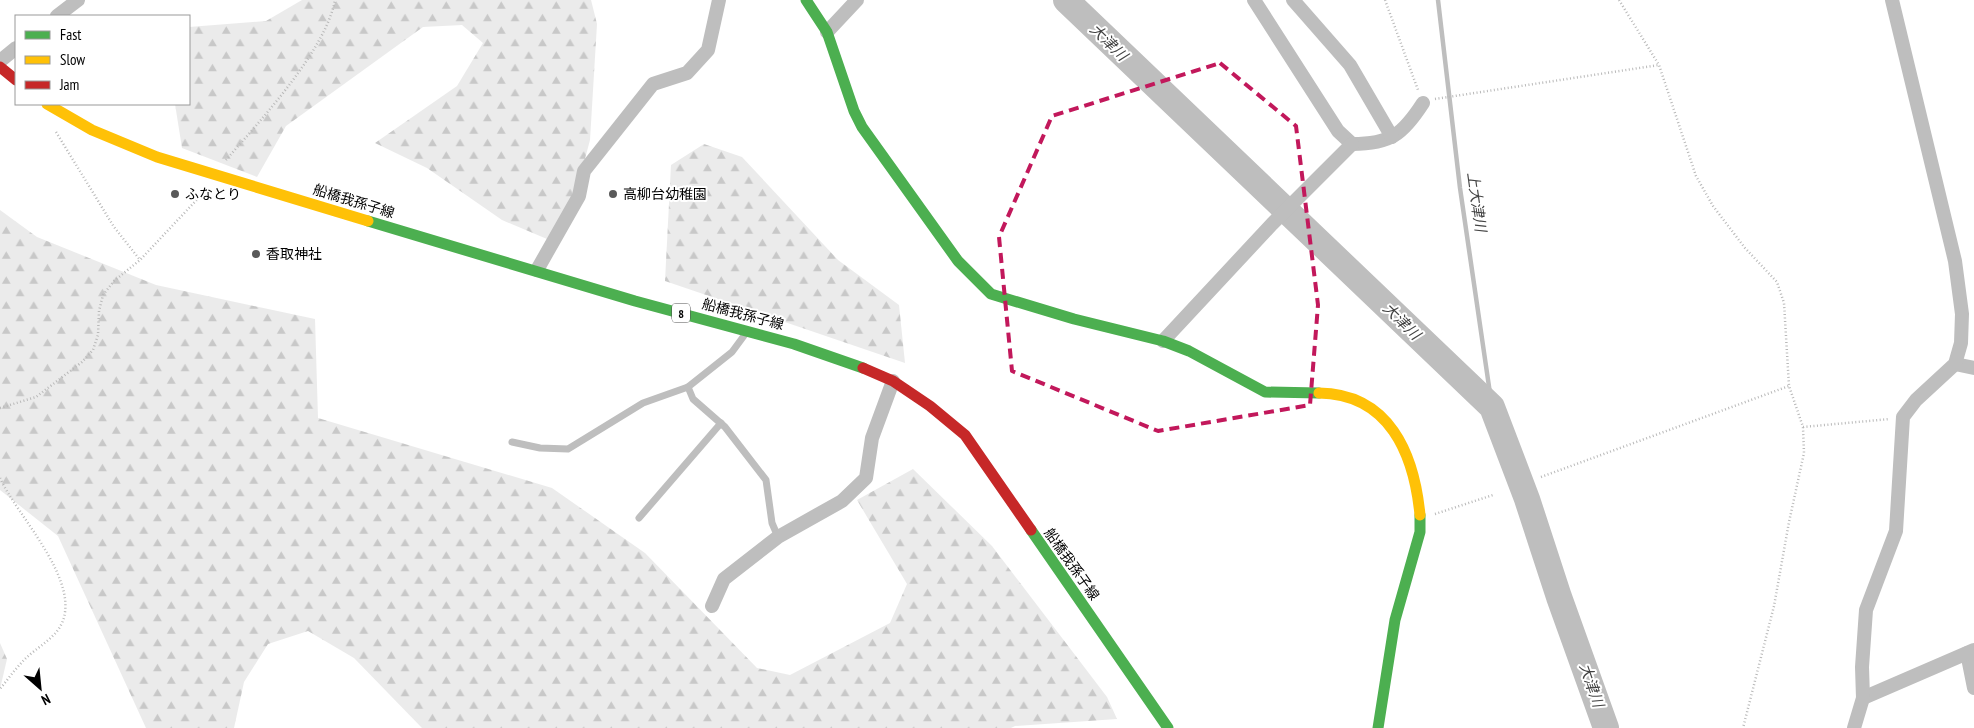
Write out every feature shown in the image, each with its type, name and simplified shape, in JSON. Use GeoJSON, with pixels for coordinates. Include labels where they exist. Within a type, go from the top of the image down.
{"type":"FeatureCollection","features":[{"type":"Feature","properties":{"kind":"main road"},"geometry":{"type":"LineString","coordinates":[[806,0],[827,32],[854,111],[862,127],[930,224],[974,279],[991,294],[1074,319],[1163,341],[1189,351],[1232,376],[1265,392],[1344,395],[1362,401],[1386,420],[1401,440],[1410,464],[1421,519],[1420,532],[1395,620],[1378,728]]}},
{"type":"Feature","properties":{"kind":"main road"},"geometry":{"type":"LineString","coordinates":[[0,67],[15,79]]}},
{"type":"Feature","properties":{"kind":"main road","name":"船橋我孫子線"},"geometry":{"type":"LineString","coordinates":[[48,105],[62,114],[134,149],[477,254],[844,360],[893,381],[930,406],[965,435],[1168,728]]}},
{"type":"Feature","properties":{"kind":"street"},"geometry":{"type":"LineString","coordinates":[[58,15],[78,0]]}},
{"type":"Feature","properties":{"kind":"street"},"geometry":{"type":"LineString","coordinates":[[537,270],[579,196],[584,171],[653,84],[687,73],[708,50],[719,0]]}},
{"type":"Feature","properties":{"kind":"street"},"geometry":{"type":"LineString","coordinates":[[827,32],[858,0]]}},
{"type":"Feature","properties":{"kind":"street"},"geometry":{"type":"LineString","coordinates":[[1254,0],[1338,131],[1352,144],[1370,144],[1402,132],[1423,102]]}},
{"type":"Feature","properties":{"kind":"street"},"geometry":{"type":"LineString","coordinates":[[1293,0],[1350,65],[1392,137]]}},
{"type":"Feature","properties":{"kind":"street"},"geometry":{"type":"LineString","coordinates":[[1854,728],[1863,698],[1862,667],[1866,610],[1896,531],[1904,417],[1916,400],[1954,364],[1962,342],[1960,287],[1892,0]]}},
{"type":"Feature","properties":{"kind":"street"},"geometry":{"type":"LineString","coordinates":[[0,61],[15,49]]}},
{"type":"Feature","properties":{"kind":"street"},"geometry":{"type":"LineString","coordinates":[[1163,341],[1272,224],[1352,144]]}},
{"type":"Feature","properties":{"kind":"street"},"geometry":{"type":"LineString","coordinates":[[1954,364],[1974,368]]}},
{"type":"Feature","properties":{"kind":"street"},"geometry":{"type":"LineString","coordinates":[[712,606],[724,579],[778,538],[842,502],[866,478],[872,438],[893,381]]}},
{"type":"Feature","properties":{"kind":"street"},"geometry":{"type":"LineString","coordinates":[[1863,698],[1970,652],[1974,688]]}},
{"type":"Feature","properties":{"kind":"lane"},"geometry":{"type":"LineString","coordinates":[[512,442],[540,448],[568,449],[643,403],[688,387],[732,352],[747,331]]}},
{"type":"Feature","properties":{"kind":"lane"},"geometry":{"type":"LineString","coordinates":[[688,387],[694,399],[721,423],[766,480],[772,523],[778,538]]}},
{"type":"Feature","properties":{"kind":"lane"},"geometry":{"type":"LineString","coordinates":[[639,518],[721,423]]}},
{"type":"Feature","properties":{"kind":"path"},"geometry":{"type":"LineString","coordinates":[[0,408],[36,397],[82,362],[93,350],[98,335],[99,311],[103,295],[114,282],[140,260],[217,175],[275,103],[307,59],[333,11],[335,0]]}},
{"type":"Feature","properties":{"kind":"path"},"geometry":{"type":"LineString","coordinates":[[1385,0],[1423,102]]}},
{"type":"Feature","properties":{"kind":"path"},"geometry":{"type":"LineString","coordinates":[[1619,0],[1658,65],[1696,176],[1713,206],[1745,248],[1777,282],[1784,303],[1789,386],[1804,427],[1804,453],[1774,606],[1743,728]]}},
{"type":"Feature","properties":{"kind":"path"},"geometry":{"type":"LineString","coordinates":[[1444,96],[1658,65]]}},
{"type":"Feature","properties":{"kind":"path"},"geometry":{"type":"LineString","coordinates":[[62,114],[57,122],[56,132],[114,227],[140,260]]}},
{"type":"Feature","properties":{"kind":"path"},"geometry":{"type":"LineString","coordinates":[[1540,477],[1789,386]]}},
{"type":"Feature","properties":{"kind":"path"},"geometry":{"type":"LineString","coordinates":[[1804,427],[1904,417]]}},
{"type":"Feature","properties":{"kind":"path"},"geometry":{"type":"LineString","coordinates":[[0,478],[56,569],[64,590],[66,610],[61,626],[24,660],[0,688]]}},
{"type":"Feature","properties":{"kind":"path"},"geometry":{"type":"LineString","coordinates":[[1421,519],[1493,494]]}},
{"type":"Feature","properties":{"kind":"highlighted area"},"geometry":{"type":"Polygon","coordinates":[[[1220,63],[1296,126],[1318,305],[1310,405],[1158,431],[1012,371],[999,237],[1052,116],[1220,63]]]}},
{"type":"Feature","properties":{"kind":"green space"},"geometry":{"type":"Polygon","coordinates":[[[302,0],[591,0],[597,24],[590,140],[575,196],[547,239],[502,220],[427,168],[375,143],[457,86],[483,43],[462,25],[423,27],[286,126],[257,177],[182,148],[175,105],[190,105],[190,27],[266,21],[302,0]]]}},
{"type":"Feature","properties":{"kind":"green space"},"geometry":{"type":"Polygon","coordinates":[[[704,144],[742,157],[838,260],[899,305],[905,363],[665,281],[671,165],[704,144]]]}},
{"type":"Feature","properties":{"kind":"green space"},"geometry":{"type":"Polygon","coordinates":[[[0,210],[37,237],[156,285],[315,319],[318,418],[552,488],[645,553],[757,668],[790,675],[890,623],[907,584],[857,500],[913,469],[992,546],[1107,697],[1117,719],[1015,726],[1011,728],[422,728],[354,658],[308,631],[268,644],[244,682],[234,728],[146,728],[58,536],[0,490],[0,210]]]}},
{"type":"Feature","properties":{"kind":"green space"},"geometry":{"type":"Polygon","coordinates":[[[0,643],[7,659],[0,689],[0,643]]]}},
{"type":"Feature","properties":{"kind":"waterway","name":"大津川"},"geometry":{"type":"LineString","coordinates":[[1066,0],[1492,407],[1527,499],[1559,597],[1606,728]]}},
{"type":"Feature","properties":{"kind":"waterway","name":"上大津川"},"geometry":{"type":"LineString","coordinates":[[1438,0],[1460,188],[1492,407]]}},
{"type":"Feature","properties":{"kind":"traffic: fast"},"geometry":{"type":"LineString","coordinates":[[806,0],[827,32],[854,111],[862,127],[958,261],[991,294],[1074,319],[1163,341],[1189,351],[1265,392],[1319,393]]}},
{"type":"Feature","properties":{"kind":"traffic: fast"},"geometry":{"type":"LineString","coordinates":[[368,221],[635,301],[794,344],[863,368]]}},
{"type":"Feature","properties":{"kind":"traffic: fast"},"geometry":{"type":"LineString","coordinates":[[1378,728],[1395,620],[1420,532],[1420,515]]}},
{"type":"Feature","properties":{"kind":"traffic: fast"},"geometry":{"type":"LineString","coordinates":[[1031,530],[1168,728]]}},
{"type":"Feature","properties":{"kind":"traffic: slow"},"geometry":{"type":"LineString","coordinates":[[49,105],[92,130],[157,157],[368,221]]}},
{"type":"Feature","properties":{"kind":"traffic: slow"},"geometry":{"type":"LineString","coordinates":[[1319,393],[1343,396],[1363,404],[1380,416],[1394,431],[1404,449],[1412,470],[1420,515]]}},
{"type":"Feature","properties":{"kind":"traffic: jam"},"geometry":{"type":"LineString","coordinates":[[0,67],[15,79]]}},
{"type":"Feature","properties":{"kind":"traffic: jam"},"geometry":{"type":"LineString","coordinates":[[863,368],[893,381],[930,406],[965,435],[1031,530]]}},
{"type":"Feature","properties":{"kind":"place","name":"ふなとり"},"geometry":{"type":"Point","coordinates":[175,194]}},
{"type":"Feature","properties":{"kind":"place","name":"高柳台幼稚園"},"geometry":{"type":"Point","coordinates":[613,194]}},
{"type":"Feature","properties":{"kind":"place","name":"香取神社"},"geometry":{"type":"Point","coordinates":[256,254]}}]}
